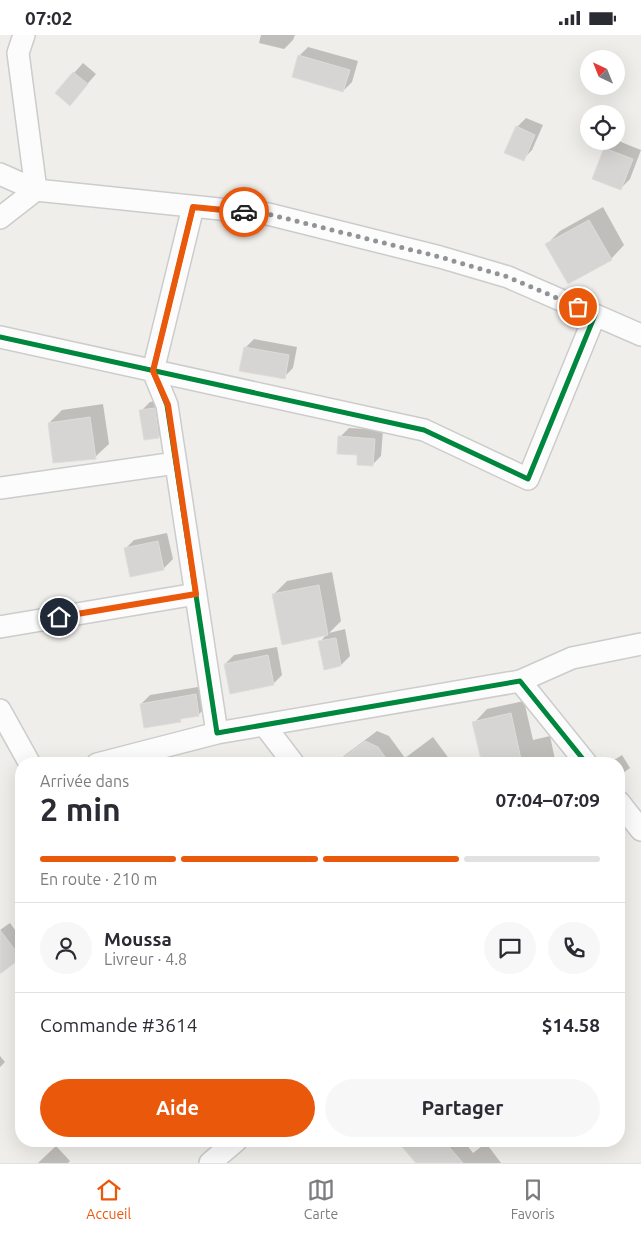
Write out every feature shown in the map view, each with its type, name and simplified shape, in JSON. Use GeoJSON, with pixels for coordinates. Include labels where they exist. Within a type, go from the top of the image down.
{"type":"FeatureCollection","features":[{"type":"Feature","properties":{"kind":"street"},"geometry":{"type":"LineString","coordinates":[[24,35],[18,53],[36,190]]}},
{"type":"Feature","properties":{"kind":"street"},"geometry":{"type":"LineString","coordinates":[[0,174],[36,190],[268,214],[440,257],[508,277],[641,335]]}},
{"type":"Feature","properties":{"kind":"street"},"geometry":{"type":"LineString","coordinates":[[0,218],[36,190]]}},
{"type":"Feature","properties":{"kind":"street"},"geometry":{"type":"LineString","coordinates":[[193,207],[153,371],[168,405],[217,733]]}},
{"type":"Feature","properties":{"kind":"street"},"geometry":{"type":"LineString","coordinates":[[0,337],[424,430],[528,479],[596,315]]}},
{"type":"Feature","properties":{"kind":"street"},"geometry":{"type":"LineString","coordinates":[[0,488],[176,463]]}},
{"type":"Feature","properties":{"kind":"street"},"geometry":{"type":"LineString","coordinates":[[0,627],[196,594]]}},
{"type":"Feature","properties":{"kind":"street"},"geometry":{"type":"LineString","coordinates":[[124,757],[217,733],[520,681],[572,658],[641,644]]}},
{"type":"Feature","properties":{"kind":"street"},"geometry":{"type":"LineString","coordinates":[[520,681],[581,757]]}},
{"type":"Feature","properties":{"kind":"street"},"geometry":{"type":"LineString","coordinates":[[0,710],[26,757]]}},
{"type":"Feature","properties":{"kind":"street"},"geometry":{"type":"LineString","coordinates":[[265,726],[289,757]]}},
{"type":"Feature","properties":{"kind":"street"},"geometry":{"type":"LineString","coordinates":[[625,810],[641,830]]}},
{"type":"Feature","properties":{"kind":"street"},"geometry":{"type":"LineString","coordinates":[[210,1163],[229,1147]]}},
{"type":"Feature","properties":{"kind":"building"},"geometry":{"type":"Polygon","coordinates":[[[298,55],[350,70],[343,92],[292,77],[298,55]]]}},
{"type":"Feature","properties":{"kind":"building"},"geometry":{"type":"Polygon","coordinates":[[[73,72],[88,84],[70,106],[55,93],[73,72]]]}},
{"type":"Feature","properties":{"kind":"building"},"geometry":{"type":"Polygon","coordinates":[[[516,126],[535,135],[524,161],[504,153],[516,126]]]}},
{"type":"Feature","properties":{"kind":"building"},"geometry":{"type":"Polygon","coordinates":[[[603,150],[609,150],[633,159],[621,190],[592,179],[603,150]]]}},
{"type":"Feature","properties":{"kind":"building"},"geometry":{"type":"Polygon","coordinates":[[[589,220],[612,260],[568,284],[545,244],[589,220]]]}},
{"type":"Feature","properties":{"kind":"building"},"geometry":{"type":"Polygon","coordinates":[[[244,347],[289,355],[285,379],[239,371],[244,347]]]}},
{"type":"Feature","properties":{"kind":"building"},"geometry":{"type":"Polygon","coordinates":[[[155,408],[159,438],[144,440],[139,410],[155,408]]]}},
{"type":"Feature","properties":{"kind":"building"},"geometry":{"type":"Polygon","coordinates":[[[90,417],[96,459],[53,463],[48,423],[90,417]]]}},
{"type":"Feature","properties":{"kind":"building"},"geometry":{"type":"Polygon","coordinates":[[[338,436],[375,439],[373,466],[357,465],[357,455],[337,454],[338,436]]]}},
{"type":"Feature","properties":{"kind":"building"},"geometry":{"type":"Polygon","coordinates":[[[158,541],[164,570],[130,577],[124,548],[158,541]]]}},
{"type":"Feature","properties":{"kind":"building"},"geometry":{"type":"Polygon","coordinates":[[[319,585],[328,635],[282,645],[272,594],[319,585]]]}},
{"type":"Feature","properties":{"kind":"building"},"geometry":{"type":"Polygon","coordinates":[[[336,638],[341,666],[324,670],[318,641],[336,638]]]}},
{"type":"Feature","properties":{"kind":"building"},"geometry":{"type":"Polygon","coordinates":[[[268,655],[274,685],[230,694],[224,664],[268,655]]]}},
{"type":"Feature","properties":{"kind":"building"},"geometry":{"type":"Polygon","coordinates":[[[196,694],[199,716],[180,719],[181,722],[144,728],[140,704],[196,694]]]}},
{"type":"Feature","properties":{"kind":"building"},"geometry":{"type":"Polygon","coordinates":[[[511,713],[520,757],[480,757],[472,722],[511,713]]]}},
{"type":"Feature","properties":{"kind":"building"},"geometry":{"type":"Polygon","coordinates":[[[365,741],[378,747],[385,757],[344,757],[365,741]]]}},
{"type":"Feature","properties":{"kind":"building"},"geometry":{"type":"Polygon","coordinates":[[[0,930],[15,950],[15,963],[0,974],[0,930]]]}},
{"type":"Feature","properties":{"kind":"building"},"geometry":{"type":"Polygon","coordinates":[[[402,1147],[449,1147],[463,1163],[416,1163],[402,1147]]]}},
{"type":"Feature","properties":{"kind":"cycle path"},"geometry":{"type":"LineString","coordinates":[[193,207],[153,371],[167,405],[217,733],[520,681],[581,757]]}},
{"type":"Feature","properties":{"kind":"cycle path"},"geometry":{"type":"LineString","coordinates":[[0,337],[424,430],[528,479],[595,315]]}},
{"type":"Feature","properties":{"kind":"way so far"},"geometry":{"type":"LineString","coordinates":[[244,212],[268,214],[440,257],[508,277],[578,307]]}},
{"type":"Feature","properties":{"kind":"route"},"geometry":{"type":"LineString","coordinates":[[59,617],[196,594],[168,405],[153,371],[193,207],[244,212]]}}]}
